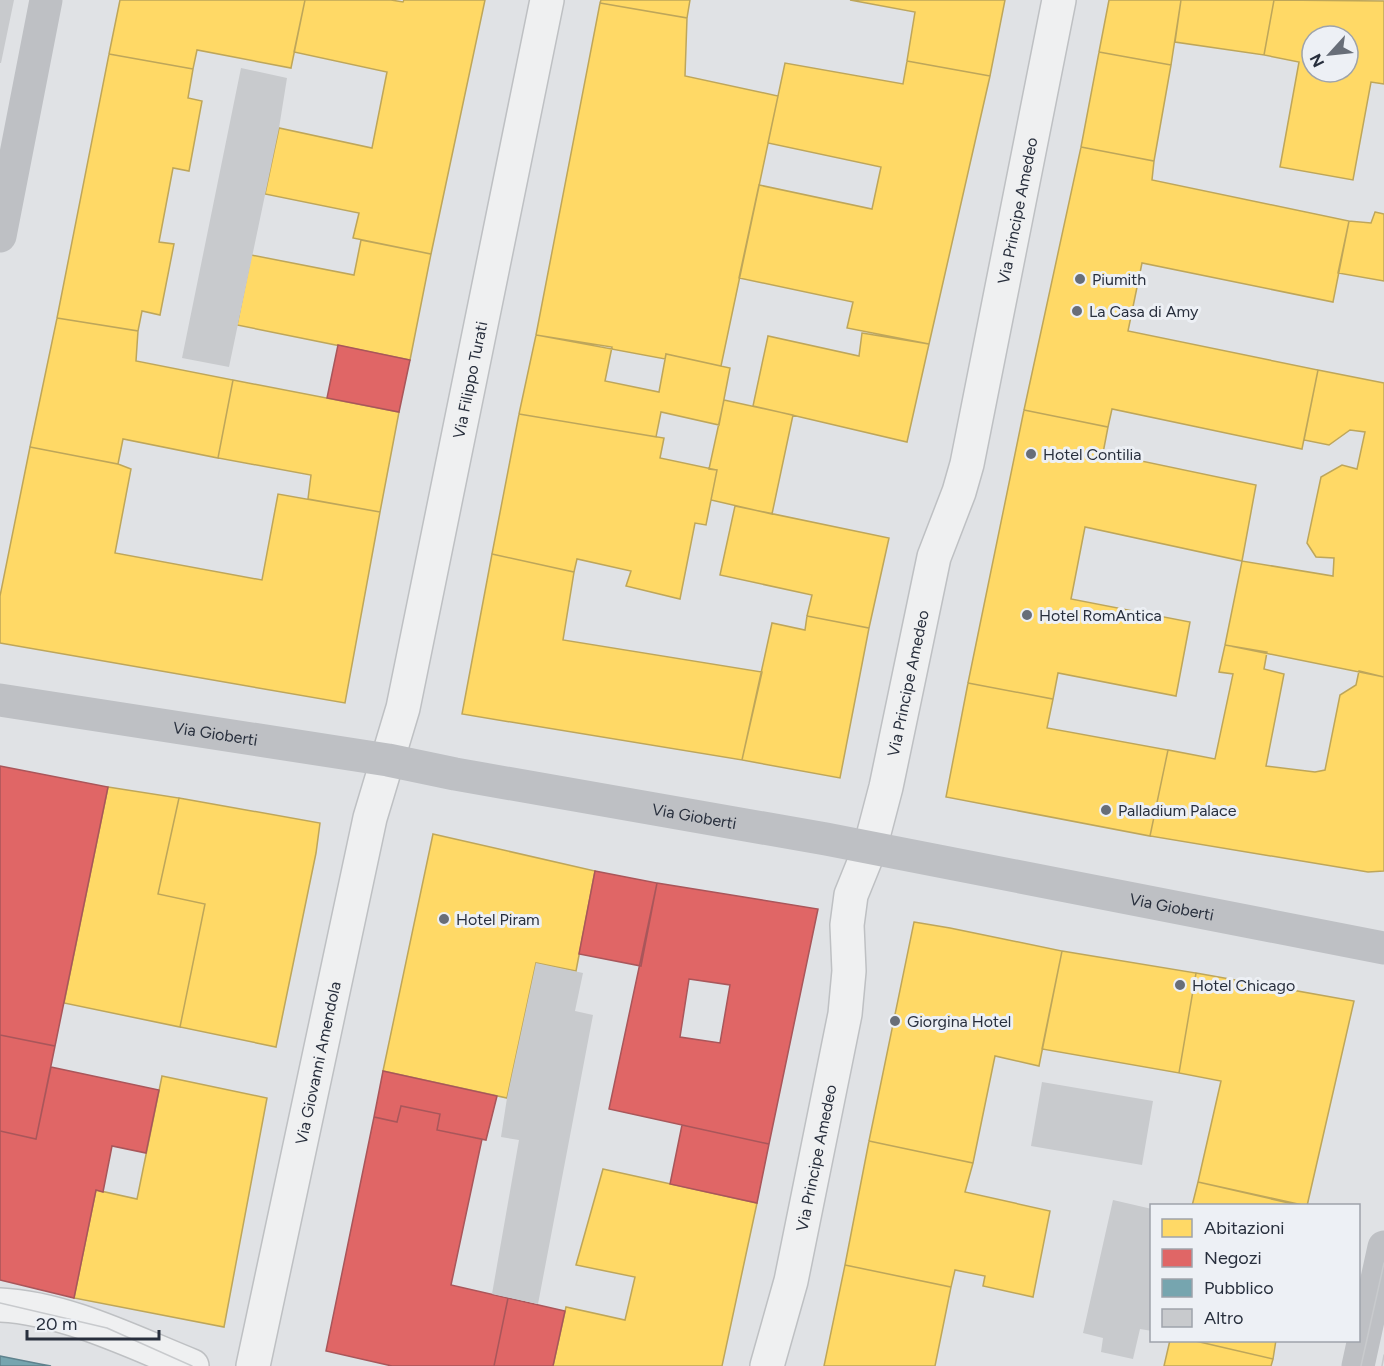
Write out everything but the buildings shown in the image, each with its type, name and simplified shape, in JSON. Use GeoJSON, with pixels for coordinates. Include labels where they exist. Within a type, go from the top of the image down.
{"type":"FeatureCollection","features":[{"type":"Feature","properties":{"kind":"main road"},"geometry":{"type":"LineString","coordinates":[[0,236],[46,0]]}},
{"type":"Feature","properties":{"kind":"main road","name":"Via Gioberti"},"geometry":{"type":"LineString","coordinates":[[0,700],[388,760],[454,774],[870,848],[1384,948]]}},
{"type":"Feature","properties":{"kind":"main road"},"geometry":{"type":"LineString","coordinates":[[1358,1366],[1384,1247]]}},
{"type":"Feature","properties":{"kind":"street","name":"Via Filippo Turati"},"geometry":{"type":"LineString","coordinates":[[388,760],[403,708],[547,0]]}},
{"type":"Feature","properties":{"kind":"street","name":"Via Principe Amedeo"},"geometry":{"type":"LineString","coordinates":[[767,1366],[791,1281],[848,998],[847,932],[851,895],[870,848],[885,787],[934,557],[968,464],[1059,0]]}},
{"type":"Feature","properties":{"kind":"street","name":"Via Giovanni Amendola"},"geometry":{"type":"LineString","coordinates":[[254,1366],[370,819],[388,760]]}},
{"type":"Feature","properties":{"kind":"street"},"geometry":{"type":"LineString","coordinates":[[0,1305],[19,1306],[89,1325],[192,1366]]}},
{"type":"Feature","properties":{"kind":"tram line"},"geometry":{"type":"LineString","coordinates":[[1361,1366],[1384,1263]]}},
{"type":"Feature","properties":{"kind":"tram line"},"geometry":{"type":"LineString","coordinates":[[0,1303],[107,1328],[192,1366]]}},
{"type":"Feature","properties":{"kind":"tram line"},"geometry":{"type":"LineString","coordinates":[[1382,1366],[1384,1355]]}},
{"type":"Feature","properties":{"kind":"place","name":"Piumith"},"geometry":{"type":"Point","coordinates":[1080,279]}},
{"type":"Feature","properties":{"kind":"place","name":"La Casa di Amy"},"geometry":{"type":"Point","coordinates":[1077,311]}},
{"type":"Feature","properties":{"kind":"place","name":"Hotel Contilia"},"geometry":{"type":"Point","coordinates":[1031,454]}},
{"type":"Feature","properties":{"kind":"place","name":"Hotel RomAntica"},"geometry":{"type":"Point","coordinates":[1027,615]}},
{"type":"Feature","properties":{"kind":"place","name":"Palladium Palace"},"geometry":{"type":"Point","coordinates":[1106,810]}},
{"type":"Feature","properties":{"kind":"place","name":"Hotel Piram"},"geometry":{"type":"Point","coordinates":[444,919]}},
{"type":"Feature","properties":{"kind":"place","name":"Hotel Chicago"},"geometry":{"type":"Point","coordinates":[1180,985]}},
{"type":"Feature","properties":{"kind":"place","name":"Giorgina Hotel"},"geometry":{"type":"Point","coordinates":[895,1021]}}]}
